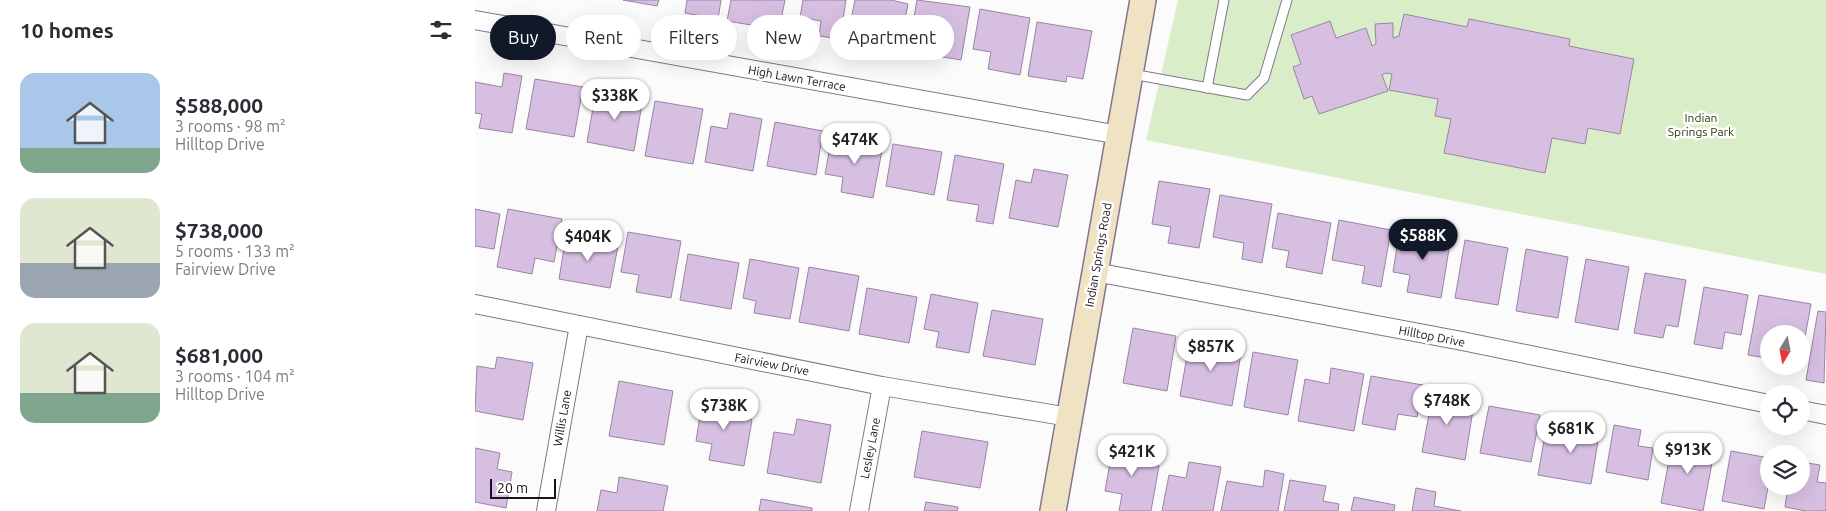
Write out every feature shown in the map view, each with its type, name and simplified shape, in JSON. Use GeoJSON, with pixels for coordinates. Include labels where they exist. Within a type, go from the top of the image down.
{"type":"FeatureCollection","features":[{"type":"Feature","properties":{"kind":"street","name":"Indian Springs Road"},"geometry":{"type":"LineString","coordinates":[[1053,511],[1143,0]]}},
{"type":"Feature","properties":{"kind":"street","name":"High Lawn Terrace"},"geometry":{"type":"LineString","coordinates":[[475,20],[1119,135]]}},
{"type":"Feature","properties":{"kind":"street","name":"Hilltop Drive"},"geometry":{"type":"LineString","coordinates":[[1095,272],[1452,340],[1760,402]]}},
{"type":"Feature","properties":{"kind":"street","name":"Fairview Drive"},"geometry":{"type":"LineString","coordinates":[[475,304],[882,386],[1069,417]]}},
{"type":"Feature","properties":{"kind":"street","name":"Willis Lane"},"geometry":{"type":"LineString","coordinates":[[545,511],[579,325]]}},
{"type":"Feature","properties":{"kind":"street","name":"Lesley Lane"},"geometry":{"type":"LineString","coordinates":[[859,511],[882,386]]}},
{"type":"Feature","properties":{"kind":"street"},"geometry":{"type":"LineString","coordinates":[[1810,412],[1826,415]]}},
{"type":"Feature","properties":{"kind":"lane"},"geometry":{"type":"LineString","coordinates":[[1207,88],[1224,0]]}},
{"type":"Feature","properties":{"kind":"lane"},"geometry":{"type":"LineString","coordinates":[[1130,74],[1247,95],[1264,78],[1287,0]]}},
{"type":"Feature","properties":{"kind":"green space","name":"Indian Springs Park"},"geometry":{"type":"Polygon","coordinates":[[[1178,0],[1826,0],[1826,274],[1146,140],[1178,0]]]}},
{"type":"Feature","properties":{"kind":"building"},"geometry":{"type":"Polygon","coordinates":[[[623,0],[659,0],[657,6],[623,0]]]}},
{"type":"Feature","properties":{"kind":"building"},"geometry":{"type":"Polygon","coordinates":[[[687,0],[721,0],[719,15],[685,13],[687,0]]]}},
{"type":"Feature","properties":{"kind":"building"},"geometry":{"type":"Polygon","coordinates":[[[731,0],[785,0],[782,15],[747,15],[747,24],[737,23],[737,15],[728,15],[731,0]]]}},
{"type":"Feature","properties":{"kind":"building"},"geometry":{"type":"Polygon","coordinates":[[[803,0],[846,0],[844,15],[830,15],[830,38],[820,36],[820,15],[800,15],[803,0]]]}},
{"type":"Feature","properties":{"kind":"building"},"geometry":{"type":"Polygon","coordinates":[[[855,0],[891,0],[908,4],[906,15],[852,15],[855,0]]]}},
{"type":"Feature","properties":{"kind":"building"},"geometry":{"type":"Polygon","coordinates":[[[917,0],[970,7],[961,60],[954,59],[954,15],[914,15],[917,0]]]}},
{"type":"Feature","properties":{"kind":"building"},"geometry":{"type":"Polygon","coordinates":[[[980,9],[1030,18],[1020,75],[988,69],[991,52],[973,49],[980,9]]]}},
{"type":"Feature","properties":{"kind":"building"},"geometry":{"type":"Polygon","coordinates":[[[1404,14],[1467,27],[1469,19],[1570,39],[1569,46],[1634,59],[1620,134],[1588,128],[1585,144],[1552,138],[1545,173],[1444,153],[1451,119],[1435,116],[1438,99],[1389,90],[1392,74],[1386,73],[1382,75],[1388,91],[1319,114],[1312,96],[1304,99],[1293,67],[1301,64],[1291,35],[1330,21],[1336,38],[1366,28],[1372,46],[1376,44],[1375,24],[1393,23],[1393,38],[1399,36],[1404,14]]]}},
{"type":"Feature","properties":{"kind":"building"},"geometry":{"type":"Polygon","coordinates":[[[1037,22],[1092,31],[1083,79],[1067,76],[1066,82],[1028,76],[1037,22]]]}},
{"type":"Feature","properties":{"kind":"building"},"geometry":{"type":"Polygon","coordinates":[[[504,73],[522,76],[512,133],[479,128],[482,114],[475,113],[475,82],[502,87],[504,73]]]}},
{"type":"Feature","properties":{"kind":"building"},"geometry":{"type":"Polygon","coordinates":[[[535,79],[583,87],[574,137],[526,129],[535,79]]]}},
{"type":"Feature","properties":{"kind":"building"},"geometry":{"type":"Polygon","coordinates":[[[596,91],[603,93],[601,106],[606,107],[608,92],[643,98],[634,151],[587,142],[596,91]]]}},
{"type":"Feature","properties":{"kind":"building"},"geometry":{"type":"Polygon","coordinates":[[[655,101],[703,109],[693,164],[645,156],[655,101]]]}},
{"type":"Feature","properties":{"kind":"building"},"geometry":{"type":"Polygon","coordinates":[[[730,113],[762,119],[753,171],[705,162],[711,126],[727,129],[730,113]]]}},
{"type":"Feature","properties":{"kind":"building"},"geometry":{"type":"Polygon","coordinates":[[[775,122],[823,131],[816,175],[767,166],[775,122]]]}},
{"type":"Feature","properties":{"kind":"building"},"geometry":{"type":"Polygon","coordinates":[[[832,136],[883,145],[873,198],[841,192],[843,177],[825,174],[832,136]]]}},
{"type":"Feature","properties":{"kind":"building"},"geometry":{"type":"Polygon","coordinates":[[[893,144],[942,152],[934,195],[886,186],[893,144]]]}},
{"type":"Feature","properties":{"kind":"building"},"geometry":{"type":"Polygon","coordinates":[[[955,155],[1004,164],[993,224],[976,221],[979,205],[947,200],[955,155]]]}},
{"type":"Feature","properties":{"kind":"building"},"geometry":{"type":"Polygon","coordinates":[[[1034,169],[1068,175],[1058,227],[1009,218],[1016,180],[1031,183],[1034,169]]]}},
{"type":"Feature","properties":{"kind":"building"},"geometry":{"type":"Polygon","coordinates":[[[1159,181],[1210,189],[1199,248],[1168,243],[1171,227],[1152,224],[1159,181]]]}},
{"type":"Feature","properties":{"kind":"building"},"geometry":{"type":"Polygon","coordinates":[[[1220,195],[1272,204],[1262,263],[1242,259],[1244,243],[1213,237],[1220,195]]]}},
{"type":"Feature","properties":{"kind":"building"},"geometry":{"type":"Polygon","coordinates":[[[475,209],[500,214],[494,249],[475,246],[475,209]]]}},
{"type":"Feature","properties":{"kind":"building"},"geometry":{"type":"Polygon","coordinates":[[[508,209],[562,219],[554,262],[535,258],[532,274],[497,267],[508,209]]]}},
{"type":"Feature","properties":{"kind":"building"},"geometry":{"type":"Polygon","coordinates":[[[1278,213],[1331,223],[1322,274],[1286,267],[1289,251],[1272,248],[1278,213]]]}},
{"type":"Feature","properties":{"kind":"building"},"geometry":{"type":"Polygon","coordinates":[[[1339,220],[1391,230],[1381,287],[1362,283],[1365,266],[1332,260],[1339,220]]]}},
{"type":"Feature","properties":{"kind":"building"},"geometry":{"type":"Polygon","coordinates":[[[1400,228],[1451,237],[1441,298],[1407,292],[1410,275],[1393,272],[1400,228]]]}},
{"type":"Feature","properties":{"kind":"building"},"geometry":{"type":"Polygon","coordinates":[[[628,232],[681,241],[671,298],[636,292],[639,275],[621,272],[628,232]]]}},
{"type":"Feature","properties":{"kind":"building"},"geometry":{"type":"Polygon","coordinates":[[[566,237],[618,246],[610,288],[559,279],[566,237]]]}},
{"type":"Feature","properties":{"kind":"building"},"geometry":{"type":"Polygon","coordinates":[[[1465,240],[1508,248],[1498,305],[1455,298],[1465,240]]]}},
{"type":"Feature","properties":{"kind":"building"},"geometry":{"type":"Polygon","coordinates":[[[1526,249],[1568,257],[1558,318],[1516,311],[1526,249]]]}},
{"type":"Feature","properties":{"kind":"building"},"geometry":{"type":"Polygon","coordinates":[[[688,254],[739,263],[731,309],[680,300],[688,254]]]}},
{"type":"Feature","properties":{"kind":"building"},"geometry":{"type":"Polygon","coordinates":[[[750,259],[799,268],[790,319],[754,313],[756,301],[743,298],[750,259]]]}},
{"type":"Feature","properties":{"kind":"building"},"geometry":{"type":"Polygon","coordinates":[[[1586,259],[1629,267],[1618,330],[1575,322],[1586,259]]]}},
{"type":"Feature","properties":{"kind":"building"},"geometry":{"type":"Polygon","coordinates":[[[809,267],[859,276],[849,331],[799,322],[809,267]]]}},
{"type":"Feature","properties":{"kind":"building"},"geometry":{"type":"Polygon","coordinates":[[[1645,273],[1686,280],[1678,327],[1666,325],[1663,338],[1634,333],[1645,273]]]}},
{"type":"Feature","properties":{"kind":"building"},"geometry":{"type":"Polygon","coordinates":[[[1704,287],[1748,295],[1741,335],[1725,332],[1722,349],[1694,344],[1704,287]]]}},
{"type":"Feature","properties":{"kind":"building"},"geometry":{"type":"Polygon","coordinates":[[[867,288],[917,297],[909,343],[859,334],[867,288]]]}},
{"type":"Feature","properties":{"kind":"building"},"geometry":{"type":"Polygon","coordinates":[[[931,294],[978,303],[969,353],[936,347],[939,332],[924,329],[931,294]]]}},
{"type":"Feature","properties":{"kind":"building"},"geometry":{"type":"Polygon","coordinates":[[[1759,295],[1811,304],[1807,325],[1760,325],[1760,357],[1748,355],[1759,295]]]}},
{"type":"Feature","properties":{"kind":"building"},"geometry":{"type":"Polygon","coordinates":[[[992,310],[1043,319],[1035,365],[983,356],[992,310]]]}},
{"type":"Feature","properties":{"kind":"building"},"geometry":{"type":"Polygon","coordinates":[[[1818,311],[1826,312],[1824,383],[1806,380],[1807,375],[1810,375],[1810,357],[1818,311]]]}},
{"type":"Feature","properties":{"kind":"building"},"geometry":{"type":"Polygon","coordinates":[[[1133,328],[1176,336],[1167,391],[1123,383],[1133,328]]]}},
{"type":"Feature","properties":{"kind":"building"},"geometry":{"type":"Polygon","coordinates":[[[1190,339],[1242,348],[1232,406],[1180,396],[1190,339]]]}},
{"type":"Feature","properties":{"kind":"building"},"geometry":{"type":"Polygon","coordinates":[[[1253,352],[1298,360],[1288,415],[1244,407],[1253,352]]]}},
{"type":"Feature","properties":{"kind":"building"},"geometry":{"type":"Polygon","coordinates":[[[497,357],[533,363],[523,420],[475,411],[477,366],[495,369],[497,357]]]}},
{"type":"Feature","properties":{"kind":"building"},"geometry":{"type":"Polygon","coordinates":[[[1331,368],[1364,374],[1354,431],[1298,421],[1305,379],[1329,384],[1331,368]]]}},
{"type":"Feature","properties":{"kind":"building"},"geometry":{"type":"Polygon","coordinates":[[[1371,376],[1423,385],[1417,417],[1398,414],[1395,430],[1362,424],[1371,376]]]}},
{"type":"Feature","properties":{"kind":"building"},"geometry":{"type":"Polygon","coordinates":[[[619,381],[673,391],[664,445],[609,436],[619,381]]]}},
{"type":"Feature","properties":{"kind":"building"},"geometry":{"type":"Polygon","coordinates":[[[1434,387],[1457,391],[1455,407],[1473,410],[1465,460],[1422,452],[1434,387]]]}},
{"type":"Feature","properties":{"kind":"building"},"geometry":{"type":"Polygon","coordinates":[[[703,397],[736,402],[734,417],[752,420],[744,466],[709,460],[712,444],[696,441],[703,397]]]}},
{"type":"Feature","properties":{"kind":"building"},"geometry":{"type":"Polygon","coordinates":[[[1489,406],[1540,415],[1531,462],[1480,453],[1489,406]]]}},
{"type":"Feature","properties":{"kind":"building"},"geometry":{"type":"Polygon","coordinates":[[[797,419],[831,425],[821,483],[767,473],[774,432],[794,435],[797,419]]]}},
{"type":"Feature","properties":{"kind":"building"},"geometry":{"type":"Polygon","coordinates":[[[1583,419],[1601,423],[1591,484],[1538,475],[1546,429],[1581,435],[1583,419]]]}},
{"type":"Feature","properties":{"kind":"building"},"geometry":{"type":"Polygon","coordinates":[[[1614,425],[1641,430],[1638,446],[1653,448],[1648,480],[1606,472],[1614,425]]]}},
{"type":"Feature","properties":{"kind":"building"},"geometry":{"type":"Polygon","coordinates":[[[922,431],[988,442],[980,488],[914,477],[922,431]]]}},
{"type":"Feature","properties":{"kind":"building"},"geometry":{"type":"Polygon","coordinates":[[[1673,439],[1715,447],[1703,511],[1661,503],[1673,439]]]}},
{"type":"Feature","properties":{"kind":"building"},"geometry":{"type":"Polygon","coordinates":[[[1114,440],[1147,445],[1144,463],[1159,466],[1151,511],[1119,511],[1122,494],[1105,491],[1114,440]]]}},
{"type":"Feature","properties":{"kind":"building"},"geometry":{"type":"Polygon","coordinates":[[[475,448],[500,453],[497,469],[512,472],[506,508],[475,502],[475,448]]]}},
{"type":"Feature","properties":{"kind":"building"},"geometry":{"type":"Polygon","coordinates":[[[1731,451],[1760,456],[1760,495],[1767,495],[1764,509],[1722,501],[1731,451]]]}},
{"type":"Feature","properties":{"kind":"building"},"geometry":{"type":"Polygon","coordinates":[[[1189,462],[1221,467],[1213,511],[1162,511],[1169,475],[1186,478],[1189,462]]]}},
{"type":"Feature","properties":{"kind":"building"},"geometry":{"type":"Polygon","coordinates":[[[1810,463],[1820,465],[1817,482],[1826,483],[1826,511],[1806,511],[1785,507],[1787,495],[1810,495],[1810,463]]]}},
{"type":"Feature","properties":{"kind":"building"},"geometry":{"type":"Polygon","coordinates":[[[1265,470],[1284,474],[1278,511],[1221,511],[1227,481],[1263,487],[1265,470]]]}},
{"type":"Feature","properties":{"kind":"building"},"geometry":{"type":"Polygon","coordinates":[[[619,477],[668,486],[663,511],[597,511],[601,490],[617,493],[619,477]]]}},
{"type":"Feature","properties":{"kind":"building"},"geometry":{"type":"Polygon","coordinates":[[[1290,480],[1326,486],[1323,501],[1339,504],[1338,511],[1284,511],[1290,480]]]}},
{"type":"Feature","properties":{"kind":"building"},"geometry":{"type":"Polygon","coordinates":[[[1416,488],[1436,492],[1434,506],[1461,511],[1412,511],[1416,488]]]}},
{"type":"Feature","properties":{"kind":"building"},"geometry":{"type":"Polygon","coordinates":[[[1354,497],[1395,505],[1394,511],[1351,511],[1354,497]]]}},
{"type":"Feature","properties":{"kind":"building"},"geometry":{"type":"Polygon","coordinates":[[[761,499],[812,508],[812,511],[759,511],[761,499]]]}},
{"type":"Feature","properties":{"kind":"building"},"geometry":{"type":"Polygon","coordinates":[[[926,502],[958,507],[957,511],[924,511],[926,502]]]}}]}
